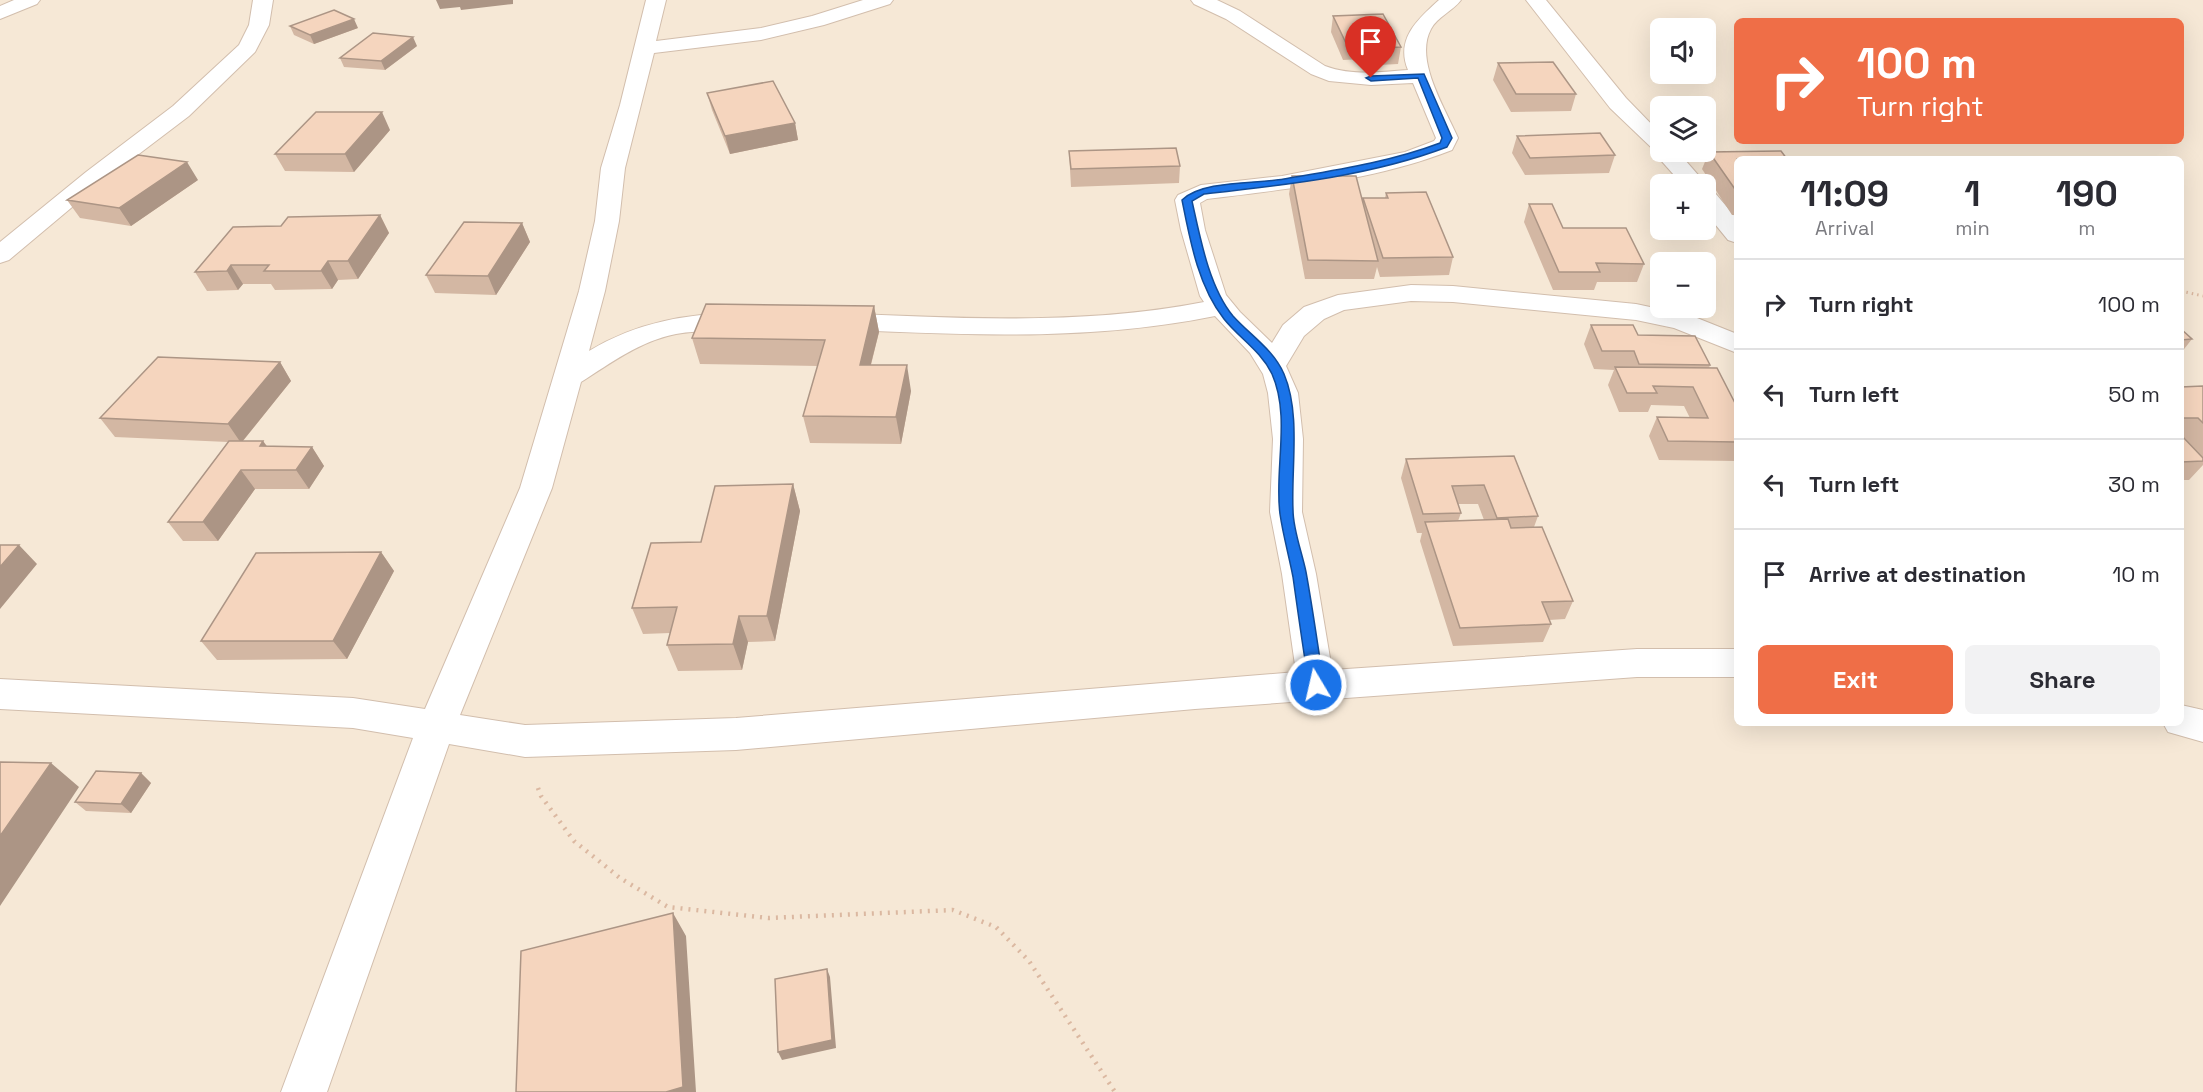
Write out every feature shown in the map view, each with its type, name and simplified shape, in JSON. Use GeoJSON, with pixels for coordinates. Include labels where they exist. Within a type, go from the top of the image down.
{"type":"FeatureCollection","features":[{"type":"Feature","properties":{"kind":"street"},"geometry":{"type":"LineString","coordinates":[[0,13],[30,0]]}},
{"type":"Feature","properties":{"kind":"street"},"geometry":{"type":"LineString","coordinates":[[0,255],[94,177],[181,111],[248,48],[259,25],[263,0]]}},
{"type":"Feature","properties":{"kind":"street"},"geometry":{"type":"LineString","coordinates":[[304,1092],[436,727],[536,488],[592,291],[607,221],[613,168],[646,48],[656,0]]}},
{"type":"Feature","properties":{"kind":"street"},"geometry":{"type":"LineString","coordinates":[[646,48],[761,34],[817,21],[883,0]]}},
{"type":"Feature","properties":{"kind":"street"},"geometry":{"type":"LineString","coordinates":[[1202,0],[1233,15],[1318,70],[1336,76],[1371,78],[1421,76]]}},
{"type":"Feature","properties":{"kind":"street"},"geometry":{"type":"LineString","coordinates":[[1316,685],[1299,574],[1286,512],[1287,412],[1278,374],[1261,348],[1220,307],[1205,270],[1187,200],[1201,192],[1282,183],[1411,158],[1444,145],[1447,138],[1416,65],[1414,44],[1423,24],[1451,0]]}},
{"type":"Feature","properties":{"kind":"street"},"geometry":{"type":"LineString","coordinates":[[1536,0],[1598,81],[1650,135]]}},
{"type":"Feature","properties":{"kind":"street"},"geometry":{"type":"LineString","coordinates":[[1675,162],[1685,174]]}},
{"type":"Feature","properties":{"kind":"street"},"geometry":{"type":"LineString","coordinates":[[1716,210],[1734,231]]}},
{"type":"Feature","properties":{"kind":"street"},"geometry":{"type":"LineString","coordinates":[[1272,366],[1293,331],[1314,313],[1338,303],[1411,293],[1453,294],[1636,312],[1682,322],[1734,343]]}},
{"type":"Feature","properties":{"kind":"street"},"geometry":{"type":"LineString","coordinates":[[806,320],[990,327],[1047,326],[1180,316],[1220,307]]}},
{"type":"Feature","properties":{"kind":"street"},"geometry":{"type":"LineString","coordinates":[[569,376],[632,340],[655,330],[681,324],[715,321],[767,321]]}},
{"type":"Feature","properties":{"kind":"street"},"geometry":{"type":"LineString","coordinates":[[0,694],[353,713],[525,741],[736,734],[1316,685],[1637,663],[1719,663],[1734,641]]}},
{"type":"Feature","properties":{"kind":"street"},"geometry":{"type":"LineString","coordinates":[[2184,722],[2203,726]]}},
{"type":"Feature","properties":{"kind":"path"},"geometry":{"type":"LineString","coordinates":[[2184,292],[2203,296]]}},
{"type":"Feature","properties":{"kind":"path"},"geometry":{"type":"LineString","coordinates":[[525,741],[541,796],[574,841],[620,878],[668,907],[768,918],[953,910],[996,927],[1029,960],[1115,1092]]}},
{"type":"Feature","properties":{"kind":"shaded area"},"geometry":{"type":"Polygon","coordinates":[[[0,0],[2203,0],[2203,1092],[0,1092],[0,0]]]}},
{"type":"Feature","properties":{"kind":"building"},"geometry":{"type":"Polygon","coordinates":[[[334,10],[354,19],[310,35],[290,26],[334,10]]]}},
{"type":"Feature","properties":{"kind":"building"},"geometry":{"type":"Polygon","coordinates":[[[1383,14],[1401,47],[1381,48],[1370,24],[1358,24],[1367,43],[1346,43],[1333,16],[1383,14]]]}},
{"type":"Feature","properties":{"kind":"building"},"geometry":{"type":"Polygon","coordinates":[[[373,33],[413,37],[381,61],[340,58],[373,33]]]}},
{"type":"Feature","properties":{"kind":"building"},"geometry":{"type":"Polygon","coordinates":[[[1553,62],[1576,94],[1516,94],[1498,63],[1553,62]]]}},
{"type":"Feature","properties":{"kind":"building"},"geometry":{"type":"Polygon","coordinates":[[[773,81],[795,123],[725,136],[707,93],[773,81]]]}},
{"type":"Feature","properties":{"kind":"building"},"geometry":{"type":"Polygon","coordinates":[[[316,112],[382,112],[345,154],[275,154],[316,112]]]}},
{"type":"Feature","properties":{"kind":"building"},"geometry":{"type":"Polygon","coordinates":[[[1600,133],[1615,155],[1530,158],[1517,136],[1600,133]]]}},
{"type":"Feature","properties":{"kind":"building"},"geometry":{"type":"Polygon","coordinates":[[[1176,148],[1180,166],[1071,169],[1069,151],[1176,148]]]}},
{"type":"Feature","properties":{"kind":"building"},"geometry":{"type":"Polygon","coordinates":[[[1781,151],[1785,156],[1734,156],[1734,188],[1716,162],[1716,152],[1781,151]]]}},
{"type":"Feature","properties":{"kind":"building"},"geometry":{"type":"Polygon","coordinates":[[[138,155],[187,162],[119,208],[67,200],[138,155]]]}},
{"type":"Feature","properties":{"kind":"building"},"geometry":{"type":"Polygon","coordinates":[[[1292,176],[1356,176],[1378,261],[1308,260],[1292,176]]]}},
{"type":"Feature","properties":{"kind":"building"},"geometry":{"type":"Polygon","coordinates":[[[1426,192],[1453,257],[1383,258],[1363,198],[1388,198],[1386,193],[1426,192]]]}},
{"type":"Feature","properties":{"kind":"building"},"geometry":{"type":"Polygon","coordinates":[[[1529,204],[1552,204],[1563,228],[1626,228],[1644,264],[1596,263],[1600,272],[1559,272],[1529,204]]]}},
{"type":"Feature","properties":{"kind":"building"},"geometry":{"type":"Polygon","coordinates":[[[380,215],[348,261],[328,261],[321,271],[264,271],[269,265],[231,265],[227,271],[195,272],[233,227],[281,226],[288,217],[380,215]]]}},
{"type":"Feature","properties":{"kind":"building"},"geometry":{"type":"Polygon","coordinates":[[[464,222],[522,223],[488,276],[426,275],[464,222]]]}},
{"type":"Feature","properties":{"kind":"building"},"geometry":{"type":"Polygon","coordinates":[[[706,304],[874,306],[860,365],[907,365],[896,417],[803,416],[825,340],[692,338],[706,304]]]}},
{"type":"Feature","properties":{"kind":"building"},"geometry":{"type":"Polygon","coordinates":[[[1591,325],[1633,325],[1638,335],[1695,336],[1710,365],[1639,364],[1634,351],[1602,351],[1591,325]]]}},
{"type":"Feature","properties":{"kind":"building"},"geometry":{"type":"Polygon","coordinates":[[[2184,332],[2192,339],[2184,340],[2184,332]]]}},
{"type":"Feature","properties":{"kind":"building"},"geometry":{"type":"Polygon","coordinates":[[[158,357],[280,362],[228,424],[100,418],[158,357]]]}},
{"type":"Feature","properties":{"kind":"building"},"geometry":{"type":"Polygon","coordinates":[[[1615,367],[1717,368],[1734,401],[1734,442],[1668,441],[1657,417],[1708,418],[1693,387],[1653,386],[1657,393],[1627,393],[1615,367]]]}},
{"type":"Feature","properties":{"kind":"building"},"geometry":{"type":"Polygon","coordinates":[[[2203,386],[2203,423],[2198,418],[2184,418],[2184,387],[2203,386]]]}},
{"type":"Feature","properties":{"kind":"building"},"geometry":{"type":"Polygon","coordinates":[[[2184,438],[2203,458],[2203,461],[2184,462],[2184,438]]]}},
{"type":"Feature","properties":{"kind":"building"},"geometry":{"type":"Polygon","coordinates":[[[229,441],[263,441],[260,446],[312,447],[296,470],[241,470],[203,522],[168,522],[229,441]]]}},
{"type":"Feature","properties":{"kind":"building"},"geometry":{"type":"Polygon","coordinates":[[[1514,456],[1538,516],[1497,518],[1484,485],[1452,486],[1461,513],[1423,514],[1406,459],[1514,456]]]}},
{"type":"Feature","properties":{"kind":"building"},"geometry":{"type":"Polygon","coordinates":[[[793,484],[767,616],[739,616],[733,644],[667,645],[677,607],[632,608],[651,543],[701,542],[715,486],[793,484]]]}},
{"type":"Feature","properties":{"kind":"building"},"geometry":{"type":"Polygon","coordinates":[[[1508,519],[1511,528],[1542,527],[1573,601],[1542,602],[1551,624],[1460,628],[1425,522],[1508,519]]]}},
{"type":"Feature","properties":{"kind":"building"},"geometry":{"type":"Polygon","coordinates":[[[0,545],[19,545],[0,567],[0,545]]]}},
{"type":"Feature","properties":{"kind":"building"},"geometry":{"type":"Polygon","coordinates":[[[381,552],[333,641],[201,641],[256,553],[381,552]]]}},
{"type":"Feature","properties":{"kind":"building"},"geometry":{"type":"Polygon","coordinates":[[[0,762],[51,763],[0,836],[0,762]]]}},
{"type":"Feature","properties":{"kind":"building"},"geometry":{"type":"Polygon","coordinates":[[[96,771],[141,773],[121,804],[75,802],[96,771]]]}},
{"type":"Feature","properties":{"kind":"building"},"geometry":{"type":"Polygon","coordinates":[[[673,913],[683,1087],[666,1092],[516,1092],[521,951],[673,913]]]}},
{"type":"Feature","properties":{"kind":"building"},"geometry":{"type":"Polygon","coordinates":[[[827,969],[832,1040],[778,1052],[775,979],[827,969]]]}},
{"type":"Feature","properties":{"kind":"route"},"geometry":{"type":"LineString","coordinates":[[1316,685],[1299,574],[1286,512],[1287,412],[1278,374],[1261,348],[1230,318],[1213,296],[1193,230],[1187,200],[1191,195],[1201,192],[1282,183],[1411,158],[1444,145],[1447,138],[1421,76],[1371,78]]}}]}
